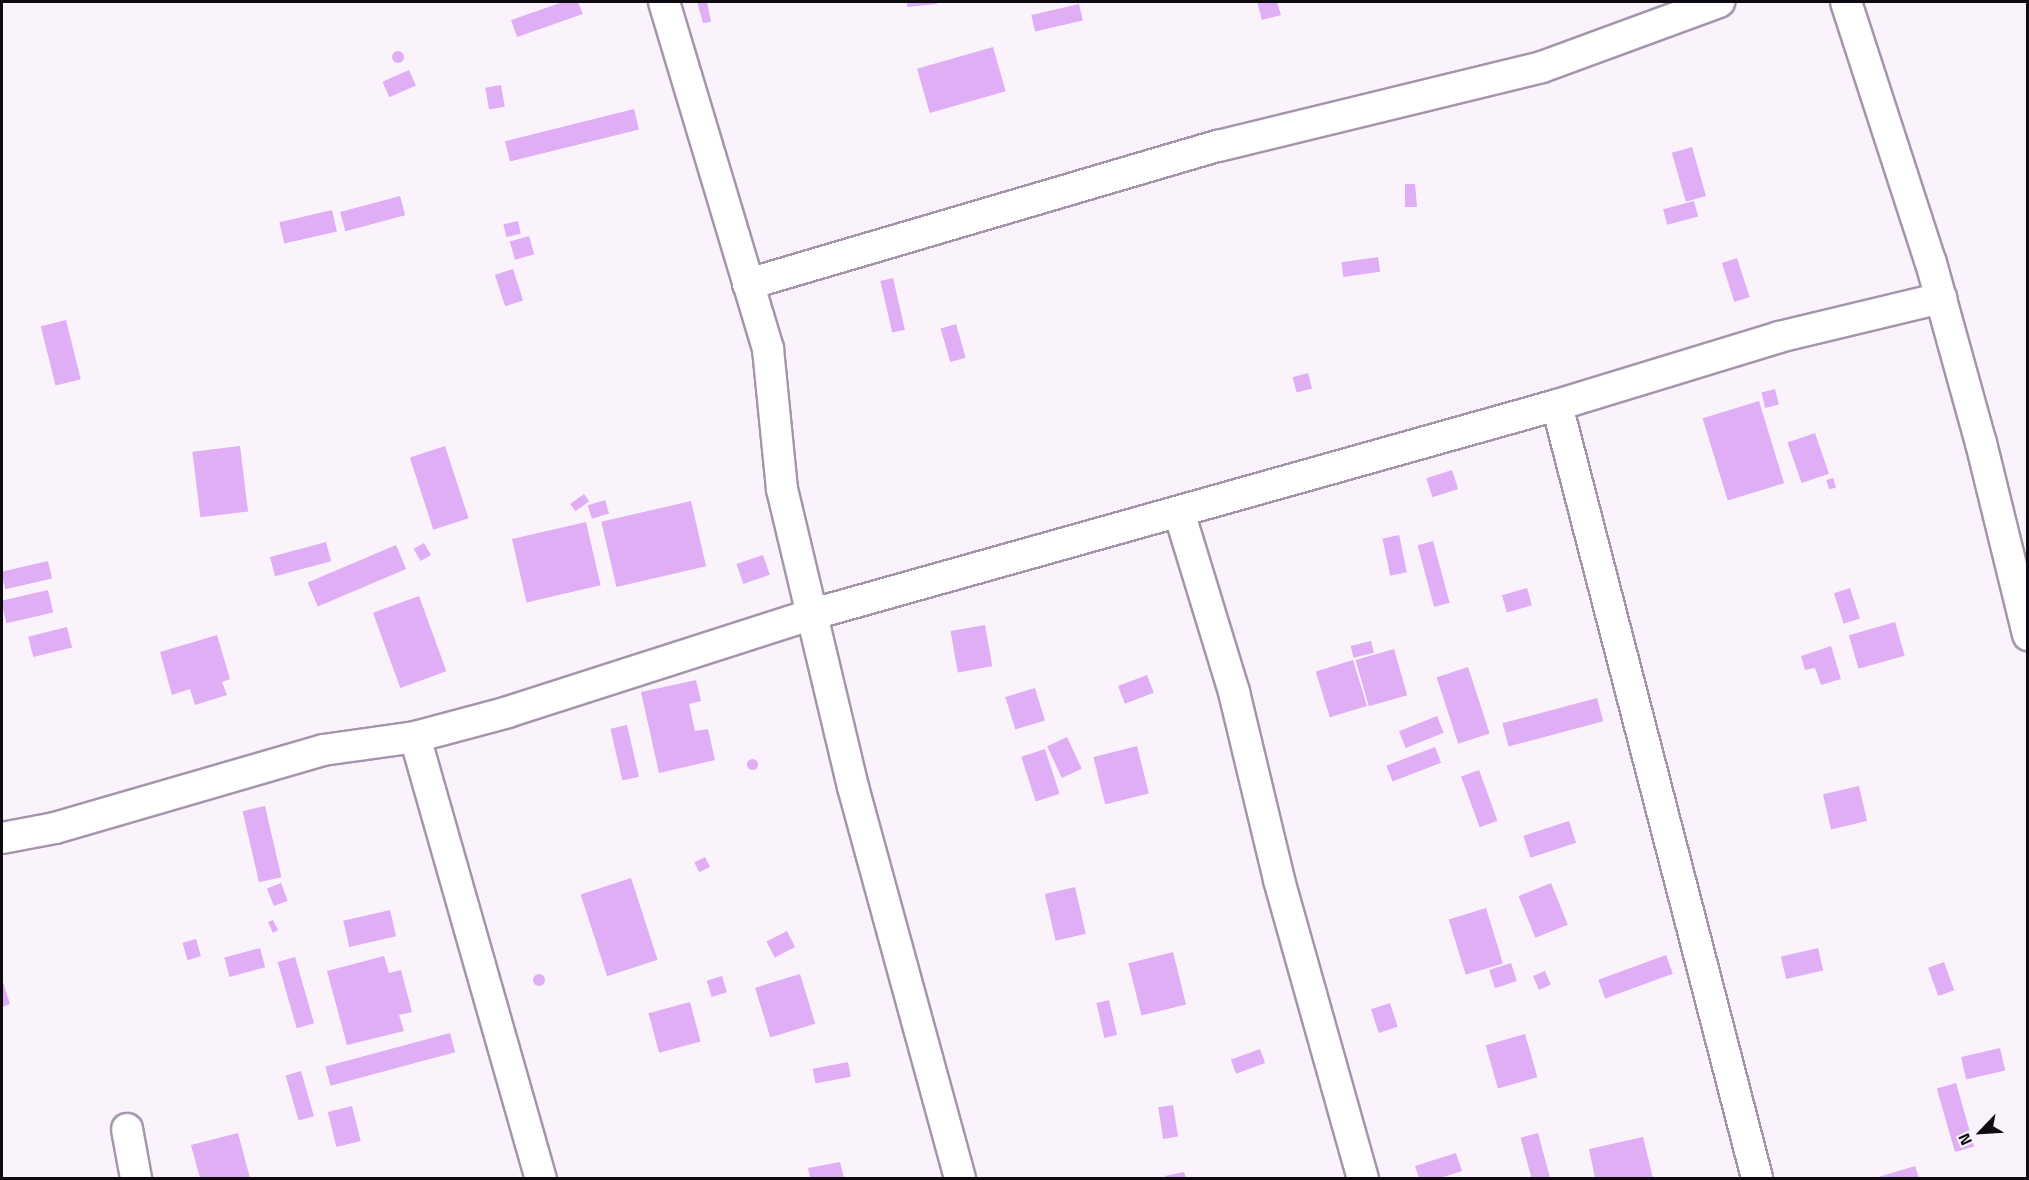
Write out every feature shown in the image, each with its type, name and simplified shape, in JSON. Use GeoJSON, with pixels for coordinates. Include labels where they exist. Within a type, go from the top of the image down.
{"type":"FeatureCollection","features":[{"type":"Feature","properties":{"kind":"street"},"geometry":{"type":"LineString","coordinates":[[664,2],[768,349],[782,489],[853,787],[960,1179]]}},
{"type":"Feature","properties":{"kind":"street"},"geometry":{"type":"LineString","coordinates":[[748,284],[1218,146],[1542,67],[1719,2]]}},
{"type":"Feature","properties":{"kind":"street"},"geometry":{"type":"LineString","coordinates":[[1846,2],[1941,298],[1981,442],[2028,636]]}},
{"type":"Feature","properties":{"kind":"street"},"geometry":{"type":"LineString","coordinates":[[2,838],[55,828],[323,750],[415,737],[508,712],[813,614],[1557,405],[1779,337],[1941,298]]}},
{"type":"Feature","properties":{"kind":"street"},"geometry":{"type":"LineString","coordinates":[[1557,405],[1757,1179]]}},
{"type":"Feature","properties":{"kind":"street"},"geometry":{"type":"LineString","coordinates":[[1179,512],[1234,692],[1279,880],[1363,1179]]}},
{"type":"Feature","properties":{"kind":"street"},"geometry":{"type":"LineString","coordinates":[[415,737],[542,1179]]}},
{"type":"Feature","properties":{"kind":"street"},"geometry":{"type":"LineString","coordinates":[[127,1129],[136,1179]]}},
{"type":"Feature","properties":{"kind":"building"},"geometry":{"type":"Polygon","coordinates":[[[563,2],[578,2],[583,14],[517,37],[511,20],[563,2]]]}},
{"type":"Feature","properties":{"kind":"building"},"geometry":{"type":"Polygon","coordinates":[[[697,2],[707,2],[711,22],[703,23],[697,2]]]}},
{"type":"Feature","properties":{"kind":"building"},"geometry":{"type":"Polygon","coordinates":[[[907,2],[937,2],[937,4],[907,7],[907,2]]]}},
{"type":"Feature","properties":{"kind":"building"},"geometry":{"type":"Polygon","coordinates":[[[1257,2],[1277,2],[1281,15],[1262,20],[1257,2]]]}},
{"type":"Feature","properties":{"kind":"building"},"geometry":{"type":"Polygon","coordinates":[[[1079,4],[1083,21],[1035,32],[1031,15],[1079,4]]]}},
{"type":"Feature","properties":{"kind":"building"},"geometry":{"type":"Polygon","coordinates":[[[993,47],[1006,91],[930,113],[917,69],[993,47]]]}},
{"type":"Feature","properties":{"kind":"building"},"geometry":{"type":"Polygon","coordinates":[[[400,51],[403,52],[403,62],[396,63],[393,62],[392,55],[393,52],[400,51]]]}},
{"type":"Feature","properties":{"kind":"building"},"geometry":{"type":"Polygon","coordinates":[[[409,70],[416,86],[389,97],[383,82],[409,70]]]}},
{"type":"Feature","properties":{"kind":"building"},"geometry":{"type":"Polygon","coordinates":[[[501,85],[505,107],[489,109],[485,88],[501,85]]]}},
{"type":"Feature","properties":{"kind":"building"},"geometry":{"type":"Polygon","coordinates":[[[634,109],[639,129],[510,162],[505,141],[634,109]]]}},
{"type":"Feature","properties":{"kind":"building"},"geometry":{"type":"Polygon","coordinates":[[[1692,147],[1706,196],[1686,202],[1672,153],[1692,147]]]}},
{"type":"Feature","properties":{"kind":"building"},"geometry":{"type":"Polygon","coordinates":[[[1405,184],[1415,184],[1417,207],[1405,207],[1405,184]]]}},
{"type":"Feature","properties":{"kind":"building"},"geometry":{"type":"Polygon","coordinates":[[[400,196],[405,215],[345,231],[340,212],[400,196]]]}},
{"type":"Feature","properties":{"kind":"building"},"geometry":{"type":"Polygon","coordinates":[[[1694,201],[1698,216],[1667,225],[1663,209],[1694,201]]]}},
{"type":"Feature","properties":{"kind":"building"},"geometry":{"type":"Polygon","coordinates":[[[332,210],[337,231],[284,244],[279,222],[332,210]]]}},
{"type":"Feature","properties":{"kind":"building"},"geometry":{"type":"Polygon","coordinates":[[[518,221],[521,234],[506,237],[503,224],[518,221]]]}},
{"type":"Feature","properties":{"kind":"building"},"geometry":{"type":"Polygon","coordinates":[[[529,236],[534,254],[515,260],[510,242],[529,236]]]}},
{"type":"Feature","properties":{"kind":"building"},"geometry":{"type":"Polygon","coordinates":[[[1378,257],[1380,272],[1343,277],[1341,262],[1378,257]]]}},
{"type":"Feature","properties":{"kind":"building"},"geometry":{"type":"Polygon","coordinates":[[[1737,258],[1750,297],[1734,302],[1722,263],[1737,258]]]}},
{"type":"Feature","properties":{"kind":"building"},"geometry":{"type":"Polygon","coordinates":[[[513,269],[523,300],[505,306],[495,275],[513,269]]]}},
{"type":"Feature","properties":{"kind":"building"},"geometry":{"type":"Polygon","coordinates":[[[893,278],[905,330],[892,333],[880,281],[893,278]]]}},
{"type":"Feature","properties":{"kind":"building"},"geometry":{"type":"Polygon","coordinates":[[[66,320],[81,379],[56,385],[41,326],[66,320]]]}},
{"type":"Feature","properties":{"kind":"building"},"geometry":{"type":"Polygon","coordinates":[[[956,324],[966,358],[950,362],[941,328],[956,324]]]}},
{"type":"Feature","properties":{"kind":"building"},"geometry":{"type":"Polygon","coordinates":[[[1308,373],[1312,388],[1297,393],[1293,377],[1308,373]]]}},
{"type":"Feature","properties":{"kind":"building"},"geometry":{"type":"Polygon","coordinates":[[[1775,389],[1779,405],[1765,408],[1761,392],[1775,389]]]}},
{"type":"Feature","properties":{"kind":"building"},"geometry":{"type":"Polygon","coordinates":[[[1759,401],[1784,483],[1728,500],[1703,418],[1759,401]]]}},
{"type":"Feature","properties":{"kind":"building"},"geometry":{"type":"Polygon","coordinates":[[[1815,433],[1829,474],[1802,483],[1788,442],[1815,433]]]}},
{"type":"Feature","properties":{"kind":"building"},"geometry":{"type":"Polygon","coordinates":[[[240,446],[248,512],[200,517],[192,452],[240,446]]]}},
{"type":"Feature","properties":{"kind":"building"},"geometry":{"type":"Polygon","coordinates":[[[445,446],[468,518],[433,530],[410,457],[445,446]]]}},
{"type":"Feature","properties":{"kind":"building"},"geometry":{"type":"Polygon","coordinates":[[[1452,470],[1458,489],[1433,497],[1426,478],[1452,470]]]}},
{"type":"Feature","properties":{"kind":"building"},"geometry":{"type":"Polygon","coordinates":[[[1833,478],[1836,488],[1829,490],[1826,480],[1833,478]]]}},
{"type":"Feature","properties":{"kind":"building"},"geometry":{"type":"Polygon","coordinates":[[[584,494],[589,501],[576,511],[570,504],[584,494]]]}},
{"type":"Feature","properties":{"kind":"building"},"geometry":{"type":"Polygon","coordinates":[[[605,500],[609,513],[592,519],[588,505],[605,500]]]}},
{"type":"Feature","properties":{"kind":"building"},"geometry":{"type":"Polygon","coordinates":[[[691,501],[706,566],[616,587],[601,522],[691,501]]]}},
{"type":"Feature","properties":{"kind":"building"},"geometry":{"type":"Polygon","coordinates":[[[586,522],[601,585],[527,602],[512,539],[586,522]]]}},
{"type":"Feature","properties":{"kind":"building"},"geometry":{"type":"Polygon","coordinates":[[[1399,535],[1407,572],[1390,576],[1382,539],[1399,535]]]}},
{"type":"Feature","properties":{"kind":"building"},"geometry":{"type":"Polygon","coordinates":[[[1433,541],[1450,603],[1434,607],[1418,545],[1433,541]]]}},
{"type":"Feature","properties":{"kind":"building"},"geometry":{"type":"Polygon","coordinates":[[[326,542],[331,561],[275,576],[270,557],[326,542]]]}},
{"type":"Feature","properties":{"kind":"building"},"geometry":{"type":"Polygon","coordinates":[[[424,543],[431,555],[421,561],[414,549],[424,543]]]}},
{"type":"Feature","properties":{"kind":"building"},"geometry":{"type":"Polygon","coordinates":[[[396,545],[406,569],[318,606],[308,583],[396,545]]]}},
{"type":"Feature","properties":{"kind":"building"},"geometry":{"type":"Polygon","coordinates":[[[763,555],[770,575],[743,584],[737,564],[763,555]]]}},
{"type":"Feature","properties":{"kind":"building"},"geometry":{"type":"Polygon","coordinates":[[[48,561],[52,579],[5,589],[2,572],[48,561]]]}},
{"type":"Feature","properties":{"kind":"building"},"geometry":{"type":"Polygon","coordinates":[[[1527,588],[1532,605],[1507,612],[1502,595],[1527,588]]]}},
{"type":"Feature","properties":{"kind":"building"},"geometry":{"type":"Polygon","coordinates":[[[1850,588],[1860,618],[1844,624],[1834,593],[1850,588]]]}},
{"type":"Feature","properties":{"kind":"building"},"geometry":{"type":"Polygon","coordinates":[[[48,590],[53,612],[6,623],[2,601],[48,590]]]}},
{"type":"Feature","properties":{"kind":"building"},"geometry":{"type":"Polygon","coordinates":[[[419,596],[446,671],[400,688],[373,613],[419,596]]]}},
{"type":"Feature","properties":{"kind":"building"},"geometry":{"type":"Polygon","coordinates":[[[1895,622],[1905,656],[1859,669],[1849,635],[1895,622]]]}},
{"type":"Feature","properties":{"kind":"building"},"geometry":{"type":"Polygon","coordinates":[[[985,625],[992,666],[958,672],[951,631],[985,625]]]}},
{"type":"Feature","properties":{"kind":"building"},"geometry":{"type":"Polygon","coordinates":[[[67,627],[72,647],[33,657],[28,637],[67,627]]]}},
{"type":"Feature","properties":{"kind":"building"},"geometry":{"type":"Polygon","coordinates":[[[217,635],[230,679],[222,682],[227,695],[195,705],[190,689],[172,695],[160,652],[217,635]]]}},
{"type":"Feature","properties":{"kind":"building"},"geometry":{"type":"Polygon","coordinates":[[[1371,641],[1374,653],[1354,658],[1351,646],[1371,641]]]}},
{"type":"Feature","properties":{"kind":"building"},"geometry":{"type":"Polygon","coordinates":[[[1831,646],[1841,679],[1821,685],[1815,668],[1805,670],[1801,656],[1831,646]]]}},
{"type":"Feature","properties":{"kind":"building"},"geometry":{"type":"Polygon","coordinates":[[[1394,649],[1407,695],[1369,706],[1356,660],[1394,649]]]}},
{"type":"Feature","properties":{"kind":"building"},"geometry":{"type":"Polygon","coordinates":[[[1353,660],[1367,706],[1330,717],[1316,671],[1353,660]]]}},
{"type":"Feature","properties":{"kind":"building"},"geometry":{"type":"Polygon","coordinates":[[[1468,667],[1490,734],[1458,744],[1437,677],[1468,667]]]}},
{"type":"Feature","properties":{"kind":"building"},"geometry":{"type":"Polygon","coordinates":[[[1147,675],[1154,693],[1125,704],[1118,686],[1147,675]]]}},
{"type":"Feature","properties":{"kind":"building"},"geometry":{"type":"Polygon","coordinates":[[[696,680],[701,701],[689,704],[695,731],[708,729],[715,760],[659,773],[641,692],[696,680]]]}},
{"type":"Feature","properties":{"kind":"building"},"geometry":{"type":"Polygon","coordinates":[[[1035,688],[1045,721],[1015,730],[1005,697],[1035,688]]]}},
{"type":"Feature","properties":{"kind":"building"},"geometry":{"type":"Polygon","coordinates":[[[1597,698],[1603,721],[1509,747],[1502,723],[1597,698]]]}},
{"type":"Feature","properties":{"kind":"building"},"geometry":{"type":"Polygon","coordinates":[[[1437,716],[1444,733],[1406,748],[1399,731],[1437,716]]]}},
{"type":"Feature","properties":{"kind":"building"},"geometry":{"type":"Polygon","coordinates":[[[627,725],[639,777],[622,780],[610,729],[627,725]]]}},
{"type":"Feature","properties":{"kind":"building"},"geometry":{"type":"Polygon","coordinates":[[[1067,737],[1082,769],[1062,778],[1047,746],[1067,737]]]}},
{"type":"Feature","properties":{"kind":"building"},"geometry":{"type":"Polygon","coordinates":[[[1137,746],[1149,794],[1105,804],[1093,757],[1137,746]]]}},
{"type":"Feature","properties":{"kind":"building"},"geometry":{"type":"Polygon","coordinates":[[[1435,747],[1441,763],[1393,782],[1386,766],[1435,747]]]}},
{"type":"Feature","properties":{"kind":"building"},"geometry":{"type":"Polygon","coordinates":[[[1045,749],[1060,794],[1036,801],[1021,757],[1045,749]]]}},
{"type":"Feature","properties":{"kind":"building"},"geometry":{"type":"Polygon","coordinates":[[[752,759],[756,760],[756,768],[752,769],[748,768],[747,764],[748,760],[752,759]]]}},
{"type":"Feature","properties":{"kind":"building"},"geometry":{"type":"Polygon","coordinates":[[[1479,770],[1497,821],[1480,827],[1461,776],[1479,770]]]}},
{"type":"Feature","properties":{"kind":"building"},"geometry":{"type":"Polygon","coordinates":[[[1859,786],[1867,821],[1831,829],[1823,794],[1859,786]]]}},
{"type":"Feature","properties":{"kind":"building"},"geometry":{"type":"Polygon","coordinates":[[[265,806],[281,877],[259,882],[243,811],[265,806]]]}},
{"type":"Feature","properties":{"kind":"building"},"geometry":{"type":"Polygon","coordinates":[[[1569,821],[1576,843],[1530,858],[1523,836],[1569,821]]]}},
{"type":"Feature","properties":{"kind":"building"},"geometry":{"type":"Polygon","coordinates":[[[705,857],[710,867],[699,872],[694,862],[705,857]]]}},
{"type":"Feature","properties":{"kind":"building"},"geometry":{"type":"Polygon","coordinates":[[[631,878],[658,960],[607,976],[581,894],[631,878]]]}},
{"type":"Feature","properties":{"kind":"building"},"geometry":{"type":"Polygon","coordinates":[[[281,883],[288,901],[274,906],[267,888],[281,883]]]}},
{"type":"Feature","properties":{"kind":"building"},"geometry":{"type":"Polygon","coordinates":[[[1551,883],[1568,925],[1535,938],[1519,896],[1551,883]]]}},
{"type":"Feature","properties":{"kind":"building"},"geometry":{"type":"Polygon","coordinates":[[[1075,887],[1086,934],[1056,941],[1045,894],[1075,887]]]}},
{"type":"Feature","properties":{"kind":"building"},"geometry":{"type":"Polygon","coordinates":[[[1486,908],[1503,963],[1466,975],[1449,919],[1486,908]]]}},
{"type":"Feature","properties":{"kind":"building"},"geometry":{"type":"Polygon","coordinates":[[[390,910],[396,936],[349,947],[343,921],[390,910]]]}},
{"type":"Feature","properties":{"kind":"building"},"geometry":{"type":"Polygon","coordinates":[[[273,920],[278,930],[273,933],[268,922],[273,920]]]}},
{"type":"Feature","properties":{"kind":"building"},"geometry":{"type":"Polygon","coordinates":[[[787,931],[795,947],[775,957],[767,941],[787,931]]]}},
{"type":"Feature","properties":{"kind":"building"},"geometry":{"type":"Polygon","coordinates":[[[196,939],[201,956],[188,960],[183,943],[196,939]]]}},
{"type":"Feature","properties":{"kind":"building"},"geometry":{"type":"Polygon","coordinates":[[[260,948],[265,967],[229,977],[224,958],[260,948]]]}},
{"type":"Feature","properties":{"kind":"building"},"geometry":{"type":"Polygon","coordinates":[[[1818,948],[1823,970],[1786,979],[1781,957],[1818,948]]]}},
{"type":"Feature","properties":{"kind":"building"},"geometry":{"type":"Polygon","coordinates":[[[1173,952],[1186,1004],[1141,1016],[1128,963],[1173,952]]]}},
{"type":"Feature","properties":{"kind":"building"},"geometry":{"type":"Polygon","coordinates":[[[1666,955],[1673,974],[1605,998],[1598,980],[1666,955]]]}},
{"type":"Feature","properties":{"kind":"building"},"geometry":{"type":"Polygon","coordinates":[[[384,956],[389,973],[401,970],[412,1012],[399,1015],[404,1031],[347,1045],[327,971],[384,956]]]}},
{"type":"Feature","properties":{"kind":"building"},"geometry":{"type":"Polygon","coordinates":[[[295,957],[314,1023],[297,1028],[278,962],[295,957]]]}},
{"type":"Feature","properties":{"kind":"building"},"geometry":{"type":"Polygon","coordinates":[[[1944,962],[1954,990],[1938,996],[1928,968],[1944,962]]]}},
{"type":"Feature","properties":{"kind":"building"},"geometry":{"type":"Polygon","coordinates":[[[1511,963],[1517,981],[1495,988],[1489,970],[1511,963]]]}},
{"type":"Feature","properties":{"kind":"building"},"geometry":{"type":"Polygon","coordinates":[[[1545,971],[1551,985],[1539,990],[1533,976],[1545,971]]]}},
{"type":"Feature","properties":{"kind":"building"},"geometry":{"type":"Polygon","coordinates":[[[539,974],[545,980],[539,986],[533,980],[539,974]]]}},
{"type":"Feature","properties":{"kind":"building"},"geometry":{"type":"Polygon","coordinates":[[[800,974],[815,1024],[770,1037],[755,988],[800,974]]]}},
{"type":"Feature","properties":{"kind":"building"},"geometry":{"type":"Polygon","coordinates":[[[722,976],[727,992],[712,997],[707,981],[722,976]]]}},
{"type":"Feature","properties":{"kind":"building"},"geometry":{"type":"Polygon","coordinates":[[[2,979],[10,1004],[2,1007],[2,979]]]}},
{"type":"Feature","properties":{"kind":"building"},"geometry":{"type":"Polygon","coordinates":[[[1109,1000],[1117,1035],[1104,1038],[1096,1003],[1109,1000]]]}},
{"type":"Feature","properties":{"kind":"building"},"geometry":{"type":"Polygon","coordinates":[[[690,1002],[701,1042],[659,1053],[648,1013],[690,1002]]]}},
{"type":"Feature","properties":{"kind":"building"},"geometry":{"type":"Polygon","coordinates":[[[1390,1003],[1398,1027],[1379,1033],[1371,1009],[1390,1003]]]}},
{"type":"Feature","properties":{"kind":"building"},"geometry":{"type":"Polygon","coordinates":[[[450,1033],[455,1052],[331,1086],[325,1066],[450,1033]]]}},
{"type":"Feature","properties":{"kind":"building"},"geometry":{"type":"Polygon","coordinates":[[[1525,1034],[1537,1077],[1498,1089],[1486,1045],[1525,1034]]]}},
{"type":"Feature","properties":{"kind":"building"},"geometry":{"type":"Polygon","coordinates":[[[2000,1048],[2005,1070],[1966,1079],[1961,1057],[2000,1048]]]}},
{"type":"Feature","properties":{"kind":"building"},"geometry":{"type":"Polygon","coordinates":[[[1260,1049],[1265,1063],[1236,1074],[1231,1060],[1260,1049]]]}},
{"type":"Feature","properties":{"kind":"building"},"geometry":{"type":"Polygon","coordinates":[[[848,1062],[851,1077],[816,1084],[813,1069],[848,1062]]]}},
{"type":"Feature","properties":{"kind":"building"},"geometry":{"type":"Polygon","coordinates":[[[301,1071],[314,1116],[299,1121],[286,1075],[301,1071]]]}},
{"type":"Feature","properties":{"kind":"building"},"geometry":{"type":"Polygon","coordinates":[[[1956,1083],[1974,1146],[1955,1152],[1937,1089],[1956,1083]]]}},
{"type":"Feature","properties":{"kind":"building"},"geometry":{"type":"Polygon","coordinates":[[[1173,1105],[1178,1137],[1163,1139],[1158,1107],[1173,1105]]]}},
{"type":"Feature","properties":{"kind":"building"},"geometry":{"type":"Polygon","coordinates":[[[352,1106],[361,1141],[336,1147],[328,1112],[352,1106]]]}},
{"type":"Feature","properties":{"kind":"building"},"geometry":{"type":"Polygon","coordinates":[[[238,1133],[250,1178],[200,1178],[191,1145],[238,1133]]]}},
{"type":"Feature","properties":{"kind":"building"},"geometry":{"type":"Polygon","coordinates":[[[1538,1133],[1550,1178],[1531,1178],[1521,1138],[1538,1133]]]}},
{"type":"Feature","properties":{"kind":"building"},"geometry":{"type":"Polygon","coordinates":[[[1643,1137],[1653,1178],[1595,1178],[1589,1149],[1643,1137]]]}},
{"type":"Feature","properties":{"kind":"building"},"geometry":{"type":"Polygon","coordinates":[[[1456,1153],[1462,1171],[1440,1178],[1419,1178],[1415,1166],[1456,1153]]]}},
{"type":"Feature","properties":{"kind":"building"},"geometry":{"type":"Polygon","coordinates":[[[840,1162],[844,1178],[810,1178],[808,1168],[840,1162]]]}},
{"type":"Feature","properties":{"kind":"building"},"geometry":{"type":"Polygon","coordinates":[[[1915,1166],[1919,1178],[1875,1178],[1915,1166]]]}},
{"type":"Feature","properties":{"kind":"building"},"geometry":{"type":"Polygon","coordinates":[[[1184,1172],[1186,1178],[1166,1178],[1165,1176],[1184,1172]]]}}]}
